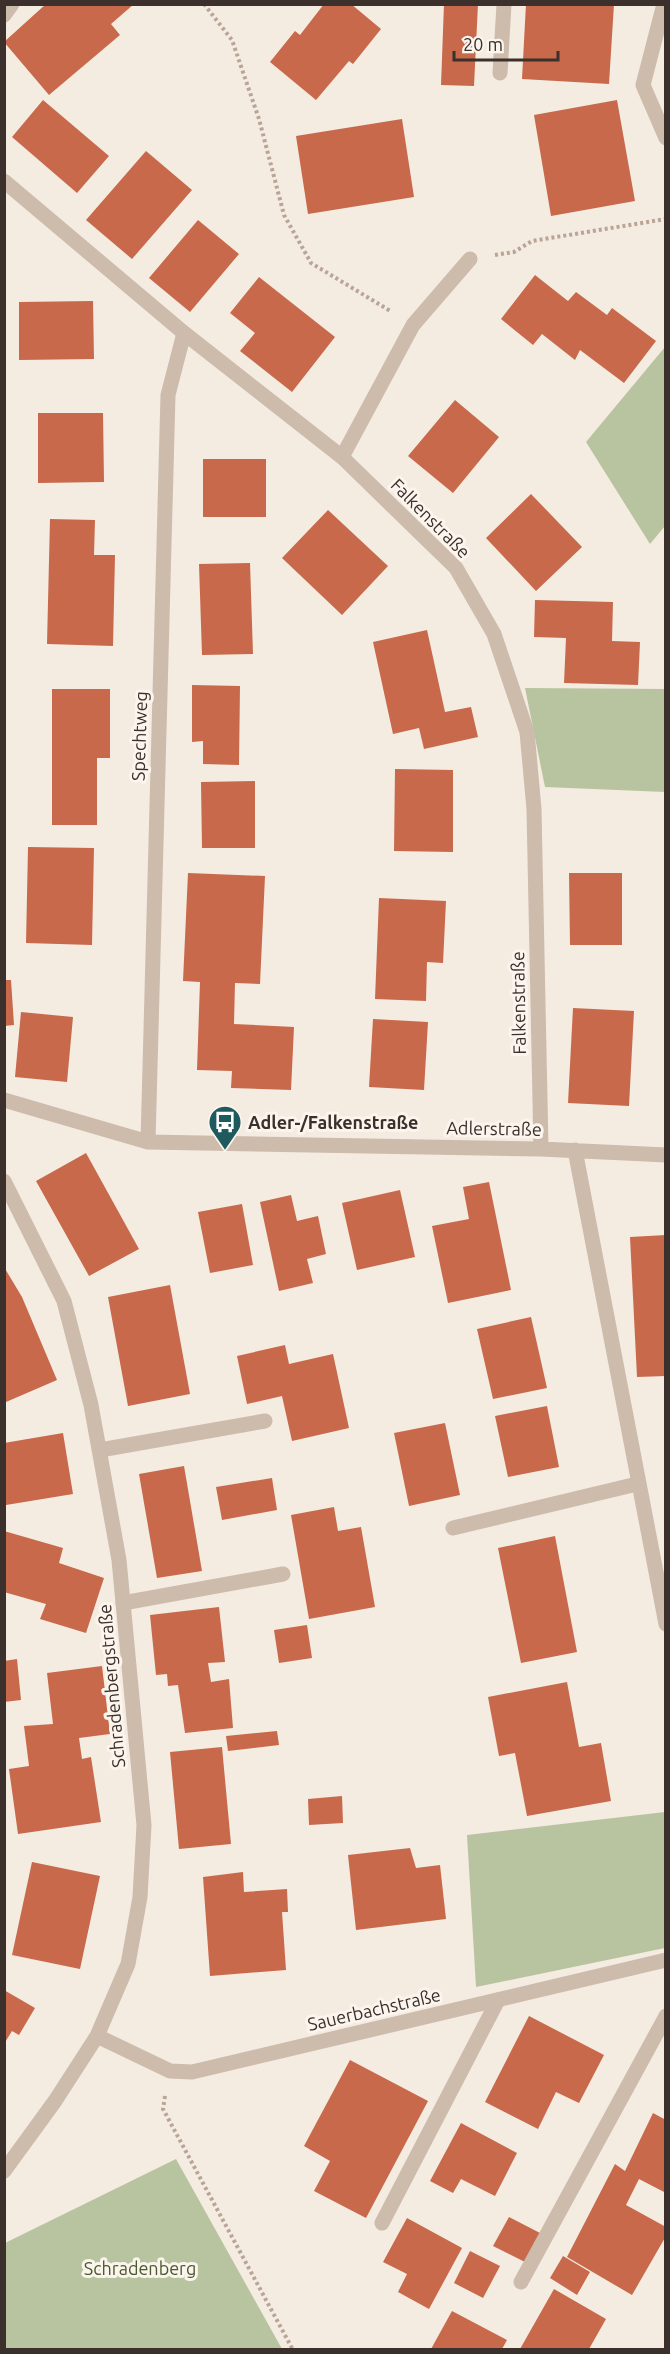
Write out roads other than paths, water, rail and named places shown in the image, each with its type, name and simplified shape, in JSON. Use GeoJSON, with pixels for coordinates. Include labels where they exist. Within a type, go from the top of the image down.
{"type":"FeatureCollection","features":[{"type":"Feature","properties":{"kind":"street"},"geometry":{"type":"LineString","coordinates":[[4,15],[12,4]]}},
{"type":"Feature","properties":{"kind":"street"},"geometry":{"type":"LineString","coordinates":[[500,73],[504,4]]}},
{"type":"Feature","properties":{"kind":"street"},"geometry":{"type":"LineString","coordinates":[[664,4],[643,85],[666,138]]}},
{"type":"Feature","properties":{"kind":"street","name":"Falkenstraße"},"geometry":{"type":"LineString","coordinates":[[4,181],[184,333],[342,457],[456,568],[494,634],[526,732],[534,809],[541,1149]]}},
{"type":"Feature","properties":{"kind":"street"},"geometry":{"type":"LineString","coordinates":[[342,457],[413,325],[470,259]]}},
{"type":"Feature","properties":{"kind":"street","name":"Spechtweg"},"geometry":{"type":"LineString","coordinates":[[148,1142],[168,395],[184,333]]}},
{"type":"Feature","properties":{"kind":"street","name":"Adlerstraße"},"geometry":{"type":"LineString","coordinates":[[4,1100],[148,1142],[541,1149],[666,1155]]}},
{"type":"Feature","properties":{"kind":"street"},"geometry":{"type":"LineString","coordinates":[[575,1150],[637,1484],[666,1624]]}},
{"type":"Feature","properties":{"kind":"street","name":"Schradenbergstraße"},"geometry":{"type":"LineString","coordinates":[[4,1180],[64,1301],[91,1405],[119,1560],[144,1825],[140,1897],[128,1964],[97,2036],[55,2101],[4,2171]]}},
{"type":"Feature","properties":{"kind":"street"},"geometry":{"type":"LineString","coordinates":[[100,1450],[265,1421]]}},
{"type":"Feature","properties":{"kind":"street"},"geometry":{"type":"LineString","coordinates":[[453,1528],[637,1484]]}},
{"type":"Feature","properties":{"kind":"street"},"geometry":{"type":"LineString","coordinates":[[123,1603],[283,1574]]}},
{"type":"Feature","properties":{"kind":"street","name":"Sauerbachstraße"},"geometry":{"type":"LineString","coordinates":[[97,2036],[170,2071],[192,2072],[666,1960]]}},
{"type":"Feature","properties":{"kind":"street"},"geometry":{"type":"LineString","coordinates":[[382,2223],[498,2000]]}},
{"type":"Feature","properties":{"kind":"street"},"geometry":{"type":"LineString","coordinates":[[521,2282],[666,2016]]}},
{"type":"Feature","properties":{"kind":"place","name":"Adler-/Falkenstraße"},"geometry":{"type":"Point","coordinates":[225,1151]}},
{"type":"Feature","properties":{"kind":"park label","name":"Schradenberg"},"geometry":{"type":"Point","coordinates":[140,2268]}}]}
